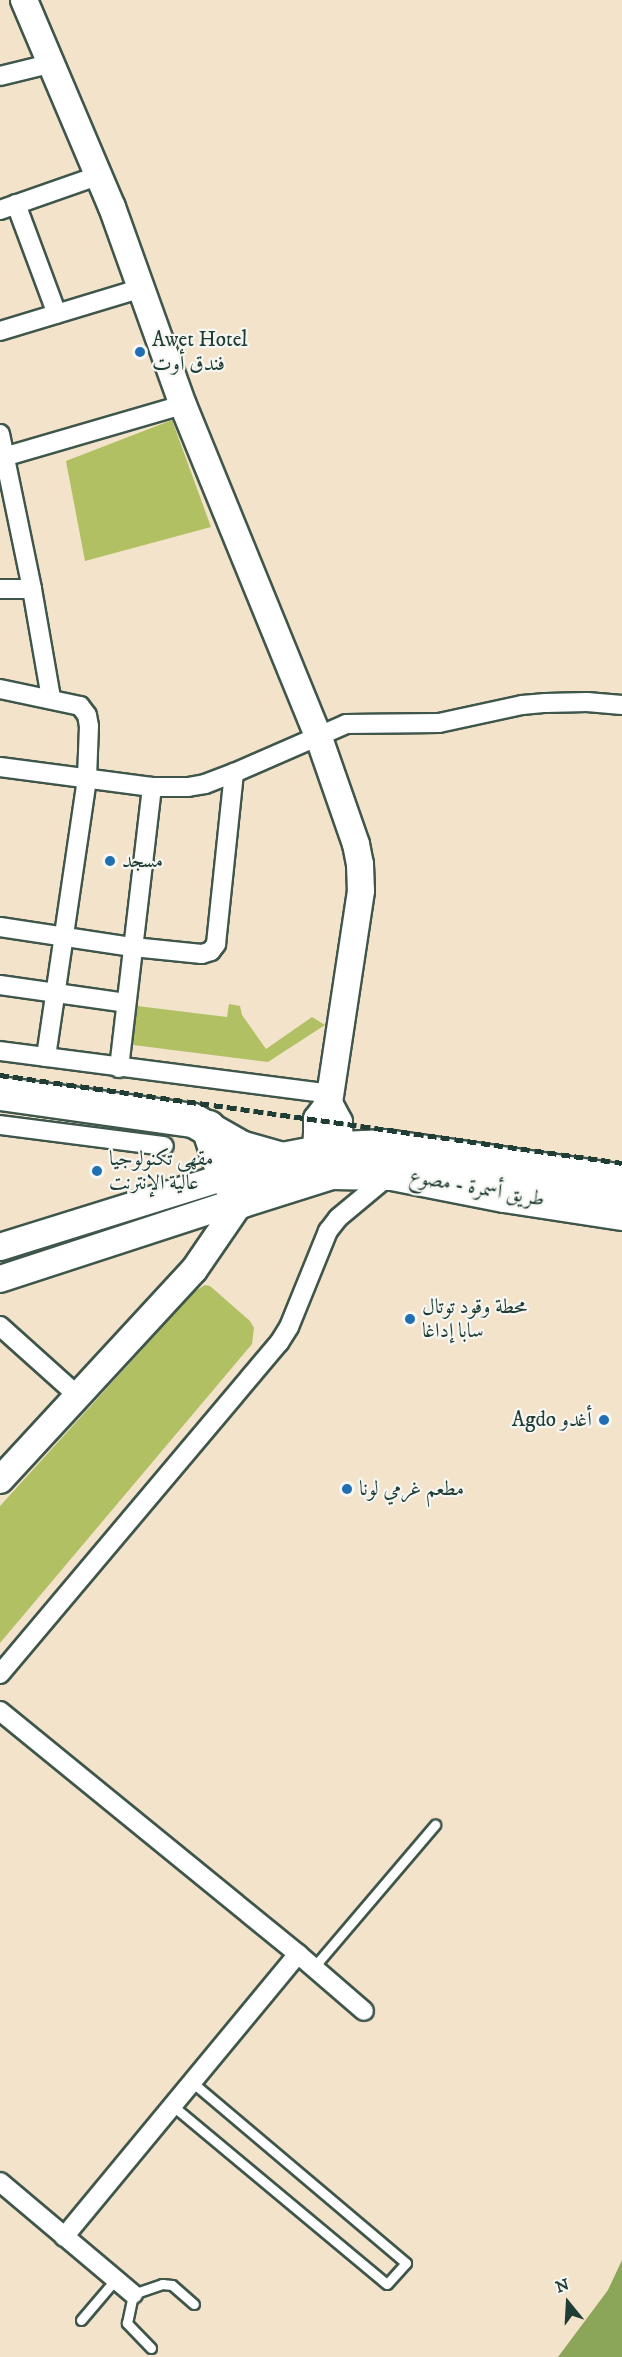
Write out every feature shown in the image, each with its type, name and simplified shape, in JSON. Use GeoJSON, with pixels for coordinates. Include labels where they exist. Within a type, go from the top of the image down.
{"type":"FeatureCollection","features":[{"type":"Feature","properties":{"kind":"highway"},"geometry":{"type":"LineString","coordinates":[[0,1093],[193,1120],[240,1147],[282,1159],[329,1157],[386,1146],[506,1180],[622,1182]]}},
{"type":"Feature","properties":{"kind":"highway"},"geometry":{"type":"LineString","coordinates":[[208,1127],[233,1188]]}},
{"type":"Feature","properties":{"kind":"highway","name":"طريق أسمرة - مصوع"},"geometry":{"type":"LineString","coordinates":[[233,1188],[329,1157],[392,1173],[506,1180],[622,1213]]}},
{"type":"Feature","properties":{"kind":"street"},"geometry":{"type":"LineString","coordinates":[[24,0],[142,288],[183,405],[318,735],[360,864],[361,891],[330,1099],[339,1122],[329,1157]]}},
{"type":"Feature","properties":{"kind":"street"},"geometry":{"type":"LineString","coordinates":[[0,76],[49,64]]}},
{"type":"Feature","properties":{"kind":"street"},"geometry":{"type":"LineString","coordinates":[[57,314],[8,207],[97,176]]}},
{"type":"Feature","properties":{"kind":"street"},"geometry":{"type":"LineString","coordinates":[[0,331],[142,288]]}},
{"type":"Feature","properties":{"kind":"street"},"geometry":{"type":"LineString","coordinates":[[3,458],[183,405]]}},
{"type":"Feature","properties":{"kind":"street"},"geometry":{"type":"LineString","coordinates":[[0,434],[3,458],[32,589],[51,698]]}},
{"type":"Feature","properties":{"kind":"street"},"geometry":{"type":"LineString","coordinates":[[0,589],[32,589]]}},
{"type":"Feature","properties":{"kind":"street"},"geometry":{"type":"LineString","coordinates":[[0,689],[80,706],[87,715],[87,779],[46,1057]]}},
{"type":"Feature","properties":{"kind":"street"},"geometry":{"type":"LineString","coordinates":[[0,767],[152,787],[196,786],[234,773],[346,724],[439,723],[522,705],[546,703],[587,702],[622,705]]}},
{"type":"Feature","properties":{"kind":"street"},"geometry":{"type":"LineString","coordinates":[[0,927],[133,947],[202,954],[212,951],[216,944],[234,773]]}},
{"type":"Feature","properties":{"kind":"street"},"geometry":{"type":"LineString","coordinates":[[119,1068],[152,787]]}},
{"type":"Feature","properties":{"kind":"street"},"geometry":{"type":"LineString","coordinates":[[0,985],[126,1003]]}},
{"type":"Feature","properties":{"kind":"street"},"geometry":{"type":"LineString","coordinates":[[0,1051],[330,1099]]}},
{"type":"Feature","properties":{"kind":"street"},"geometry":{"type":"LineString","coordinates":[[0,1125],[164,1146]]}},
{"type":"Feature","properties":{"kind":"street"},"geometry":{"type":"LineString","coordinates":[[0,1279],[233,1188],[282,1159]]}},
{"type":"Feature","properties":{"kind":"street"},"geometry":{"type":"LineString","coordinates":[[0,1674],[279,1343],[289,1327],[328,1231],[338,1218],[392,1173]]}},
{"type":"Feature","properties":{"kind":"street"},"geometry":{"type":"LineString","coordinates":[[0,1248],[233,1188]]}},
{"type":"Feature","properties":{"kind":"street"},"geometry":{"type":"LineString","coordinates":[[0,1480],[194,1270],[233,1188]]}},
{"type":"Feature","properties":{"kind":"street"},"geometry":{"type":"LineString","coordinates":[[0,1326],[78,1396]]}},
{"type":"Feature","properties":{"kind":"street"},"geometry":{"type":"LineString","coordinates":[[0,1711],[314,1967],[364,2011]]}},
{"type":"Feature","properties":{"kind":"street"},"geometry":{"type":"LineString","coordinates":[[64,2237],[298,1954]]}},
{"type":"Feature","properties":{"kind":"street"},"geometry":{"type":"LineString","coordinates":[[0,2182],[133,2294]]}},
{"type":"Feature","properties":{"kind":"lane"},"geometry":{"type":"LineString","coordinates":[[314,1967],[435,1824]]}},
{"type":"Feature","properties":{"kind":"lane"},"geometry":{"type":"LineString","coordinates":[[173,2106],[387,2284],[406,2263],[193,2083]]}},
{"type":"Feature","properties":{"kind":"lane"},"geometry":{"type":"LineString","coordinates":[[81,2320],[115,2280]]}},
{"type":"Feature","properties":{"kind":"lane"},"geometry":{"type":"LineString","coordinates":[[151,2348],[127,2323],[133,2294],[162,2284],[172,2285],[194,2304]]}},
{"type":"Feature","properties":{"kind":"green space"},"geometry":{"type":"Polygon","coordinates":[[[172,420],[211,527],[85,561],[66,461],[172,420]]]}},
{"type":"Feature","properties":{"kind":"green space"},"geometry":{"type":"Polygon","coordinates":[[[229,1004],[240,1006],[242,1015],[266,1049],[312,1017],[325,1025],[268,1062],[133,1045],[137,1006],[227,1017],[229,1004]]]}},
{"type":"Feature","properties":{"kind":"green space"},"geometry":{"type":"Polygon","coordinates":[[[205,1285],[210,1286],[250,1321],[254,1328],[252,1344],[0,1643],[0,1506],[195,1291],[205,1285]]]}},
{"type":"Feature","properties":{"kind":"green space"},"geometry":{"type":"Polygon","coordinates":[[[622,2260],[622,2357],[558,2357],[608,2290],[622,2260]]]}},
{"type":"Feature","properties":{"kind":"railway"},"geometry":{"type":"LineString","coordinates":[[0,1075],[622,1163]]}},
{"type":"Feature","properties":{"kind":"place","name":"Awet Hotel فندق أوت"},"geometry":{"type":"Point","coordinates":[140,352]}},
{"type":"Feature","properties":{"kind":"place","name":"مسجد"},"geometry":{"type":"Point","coordinates":[110,861]}},
{"type":"Feature","properties":{"kind":"place","name":"مقهى تكنولوجيا عالية الإنترنت"},"geometry":{"type":"Point","coordinates":[97,1171]}},
{"type":"Feature","properties":{"kind":"place","name":"محطة وقود توتال سابا إداغا"},"geometry":{"type":"Point","coordinates":[410,1319]}},
{"type":"Feature","properties":{"kind":"place","name":"Agdo أغدو"},"geometry":{"type":"Point","coordinates":[604,1420]}},
{"type":"Feature","properties":{"kind":"place","name":"مطعم غرمي لونا"},"geometry":{"type":"Point","coordinates":[347,1489]}}]}
